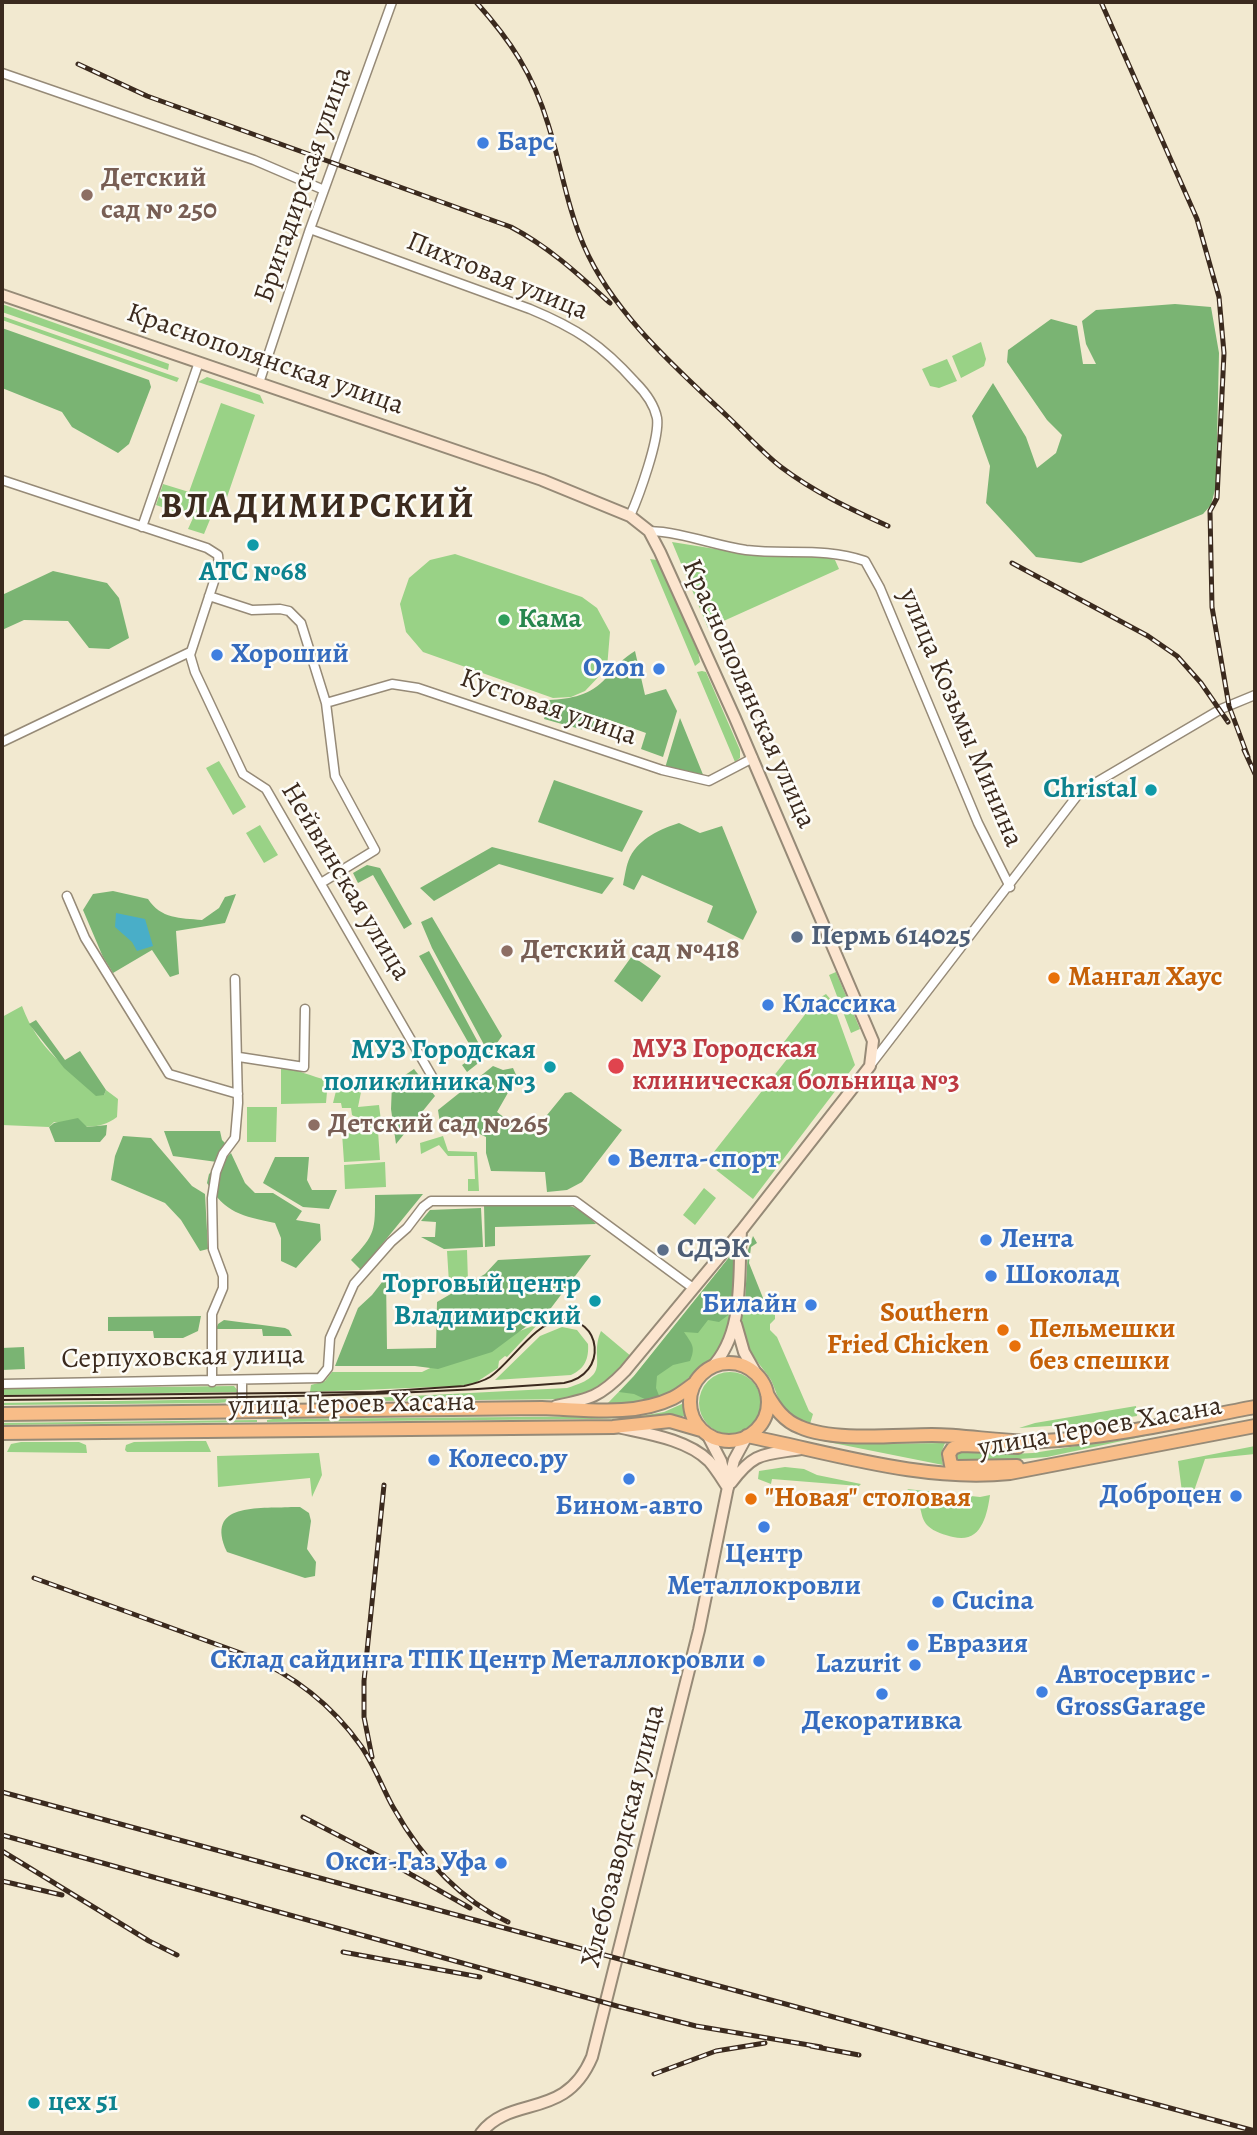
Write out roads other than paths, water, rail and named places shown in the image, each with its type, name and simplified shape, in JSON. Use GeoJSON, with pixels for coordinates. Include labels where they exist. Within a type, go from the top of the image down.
{"type":"FeatureCollection","features":[{"type":"Feature","properties":{"kind":"main road","name":"Краснополянская улица"},"geometry":{"type":"LineString","coordinates":[[2,295],[542,480],[630,516],[649,531],[753,758],[873,1041],[870,1066]]}},
{"type":"Feature","properties":{"kind":"main road"},"geometry":{"type":"LineString","coordinates":[[542,1408],[585,1400],[606,1391],[741,1231],[870,1066]]}},
{"type":"Feature","properties":{"kind":"main road"},"geometry":{"type":"LineString","coordinates":[[728,1488],[721,1461],[693,1417],[690,1403],[695,1382],[711,1368],[730,1342],[735,1321],[741,1231]]}},
{"type":"Feature","properties":{"kind":"main road"},"geometry":{"type":"LineString","coordinates":[[704,1432],[726,1441],[747,1436],[762,1421],[767,1408],[767,1394],[744,1352],[735,1321]]}},
{"type":"Feature","properties":{"kind":"main road"},"geometry":{"type":"LineString","coordinates":[[711,1368],[732,1363],[757,1375]]}},
{"type":"Feature","properties":{"kind":"main road","name":"улица Героев Хасана"},"geometry":{"type":"LineString","coordinates":[[2,1414],[542,1408],[613,1410],[645,1407],[673,1398],[695,1382]]}},
{"type":"Feature","properties":{"kind":"main road","name":"улица Героев Хасана"},"geometry":{"type":"LineString","coordinates":[[767,1394],[776,1410],[790,1422],[811,1431],[840,1435],[953,1436],[1042,1442],[1143,1428],[1255,1407]]}},
{"type":"Feature","properties":{"kind":"main road","name":"улица Героев Хасана"},"geometry":{"type":"LineString","coordinates":[[2,1433],[613,1427],[670,1421],[704,1432]]}},
{"type":"Feature","properties":{"kind":"main road","name":"улица Героев Хасана"},"geometry":{"type":"LineString","coordinates":[[747,1436],[945,1475],[996,1475],[1255,1426]]}},
{"type":"Feature","properties":{"kind":"main road"},"geometry":{"type":"LineString","coordinates":[[613,1427],[648,1434],[697,1452],[715,1468],[728,1488]]}},
{"type":"Feature","properties":{"kind":"main road","name":"Хлебозаводская улица"},"geometry":{"type":"LineString","coordinates":[[481,2133],[488,2125],[503,2117],[547,2102],[570,2090],[585,2073],[592,2057],[699,1630],[734,1460],[747,1436]]}},
{"type":"Feature","properties":{"kind":"main road"},"geometry":{"type":"LineString","coordinates":[[1041,1468],[1017,1465],[957,1467],[951,1465],[949,1454],[953,1448],[961,1446],[1016,1448],[1042,1442]]}},
{"type":"Feature","properties":{"kind":"main road"},"geometry":{"type":"LineString","coordinates":[[728,1488],[740,1470],[753,1459],[761,1455],[808,1448]]}},
{"type":"Feature","properties":{"kind":"street","name":"Бригадирская улица"},"geometry":{"type":"LineString","coordinates":[[260,383],[310,229],[392,2]]}},
{"type":"Feature","properties":{"kind":"street"},"geometry":{"type":"LineString","coordinates":[[2,73],[254,160],[324,190]]}},
{"type":"Feature","properties":{"kind":"street","name":"Пихтовая улица"},"geometry":{"type":"LineString","coordinates":[[310,229],[559,321],[595,342],[621,365],[650,398],[657,418],[656,438],[630,516]]}},
{"type":"Feature","properties":{"kind":"street"},"geometry":{"type":"LineString","coordinates":[[142,527],[199,362]]}},
{"type":"Feature","properties":{"kind":"street"},"geometry":{"type":"LineString","coordinates":[[2,480],[207,548],[218,555],[219,566],[190,652],[2,742]]}},
{"type":"Feature","properties":{"kind":"street","name":"улица Козьмы Минина"},"geometry":{"type":"LineString","coordinates":[[649,531],[748,550],[842,553],[865,561],[880,589],[978,822],[1010,887],[870,1066]]}},
{"type":"Feature","properties":{"kind":"street"},"geometry":{"type":"LineString","coordinates":[[210,592],[252,610],[280,608],[289,611],[301,623],[326,703],[335,776],[375,850],[321,883]]}},
{"type":"Feature","properties":{"kind":"street","name":"Нейвинская улица"},"geometry":{"type":"LineString","coordinates":[[190,652],[195,671],[243,774],[266,789],[437,1085]]}},
{"type":"Feature","properties":{"kind":"street","name":"Кустовая улица"},"geometry":{"type":"LineString","coordinates":[[326,703],[392,684],[418,688],[662,770],[709,781],[753,758]]}},
{"type":"Feature","properties":{"kind":"street"},"geometry":{"type":"LineString","coordinates":[[1010,887],[1080,792],[1221,709],[1255,695]]}},
{"type":"Feature","properties":{"kind":"street"},"geometry":{"type":"LineString","coordinates":[[67,895],[85,938],[169,1074],[238,1094]]}},
{"type":"Feature","properties":{"kind":"street"},"geometry":{"type":"LineString","coordinates":[[212,1381],[212,1314],[223,1284],[223,1276],[213,1249],[212,1198],[216,1172],[223,1154],[235,1138],[238,1094],[239,1058],[234,979]]}},
{"type":"Feature","properties":{"kind":"street"},"geometry":{"type":"LineString","coordinates":[[239,1058],[304,1067],[305,1009]]}},
{"type":"Feature","properties":{"kind":"street"},"geometry":{"type":"LineString","coordinates":[[873,1041],[887,1044]]}},
{"type":"Feature","properties":{"kind":"street","name":"Серпуховская улица"},"geometry":{"type":"LineString","coordinates":[[2,1384],[307,1380],[323,1377],[328,1368],[330,1338],[354,1284],[411,1223],[422,1207],[431,1201],[575,1201],[693,1289]]}},
{"type":"Feature","properties":{"kind":"street"},"geometry":{"type":"LineString","coordinates":[[242,1381],[242,1411]]}},
{"type":"Feature","properties":{"kind":"water"},"geometry":{"type":"Polygon","coordinates":[[[116,913],[145,919],[153,946],[137,951],[132,942],[115,927],[116,913]]]}},
{"type":"Feature","properties":{"kind":"tram line"},"geometry":{"type":"LineString","coordinates":[[2,1396],[376,1392],[464,1386],[490,1377],[533,1335],[551,1322],[560,1320],[574,1321],[585,1327],[592,1336],[595,1347],[594,1358],[588,1369],[578,1378],[564,1383],[354,1394],[2,1400]]}},
{"type":"Feature","properties":{"kind":"railway"},"geometry":{"type":"LineString","coordinates":[[476,2],[510,44],[528,73],[548,124],[584,246],[596,271],[628,316],[667,358],[781,467],[833,500],[888,526]]}},
{"type":"Feature","properties":{"kind":"railway"},"geometry":{"type":"LineString","coordinates":[[1101,2],[1197,219],[1219,297],[1224,353],[1217,498],[1210,511],[1212,607],[1229,706],[1248,757]]}},
{"type":"Feature","properties":{"kind":"railway"},"geometry":{"type":"LineString","coordinates":[[78,64],[147,96],[511,227],[551,252],[610,303]]}},
{"type":"Feature","properties":{"kind":"railway"},"geometry":{"type":"LineString","coordinates":[[1012,563],[1148,636],[1177,656],[1201,683],[1228,722]]}},
{"type":"Feature","properties":{"kind":"railway"},"geometry":{"type":"LineString","coordinates":[[1244,750],[1255,774]]}},
{"type":"Feature","properties":{"kind":"railway"},"geometry":{"type":"LineString","coordinates":[[372,1757],[364,1717],[364,1681],[384,1485]]}},
{"type":"Feature","properties":{"kind":"railway"},"geometry":{"type":"LineString","coordinates":[[34,1578],[246,1655],[295,1681],[324,1704],[350,1731],[370,1761],[404,1825],[442,1874],[473,1901],[508,1922]]}},
{"type":"Feature","properties":{"kind":"railway"},"geometry":{"type":"LineString","coordinates":[[2,1792],[1255,2131]]}},
{"type":"Feature","properties":{"kind":"railway"},"geometry":{"type":"LineString","coordinates":[[303,1817],[470,1908]]}},
{"type":"Feature","properties":{"kind":"railway"},"geometry":{"type":"LineString","coordinates":[[2,1835],[617,2006],[696,2026],[821,2047]]}},
{"type":"Feature","properties":{"kind":"railway"},"geometry":{"type":"LineString","coordinates":[[2,1851],[149,1941],[177,1955]]}},
{"type":"Feature","properties":{"kind":"railway"},"geometry":{"type":"LineString","coordinates":[[2,1881],[62,1895]]}},
{"type":"Feature","properties":{"kind":"railway"},"geometry":{"type":"LineString","coordinates":[[343,1952],[480,1977]]}},
{"type":"Feature","properties":{"kind":"railway"},"geometry":{"type":"LineString","coordinates":[[654,2074],[716,2051],[765,2043]]}},
{"type":"Feature","properties":{"kind":"railway"},"geometry":{"type":"LineString","coordinates":[[811,2046],[859,2055]]}},
{"type":"Feature","properties":{"kind":"place","name":"Барс"},"geometry":{"type":"Point","coordinates":[483,143]}},
{"type":"Feature","properties":{"kind":"place","name":"Детский сад № 250"},"geometry":{"type":"Point","coordinates":[87,195]}},
{"type":"Feature","properties":{"kind":"place","name":"АТС №68"},"geometry":{"type":"Point","coordinates":[253,545]}},
{"type":"Feature","properties":{"kind":"place","name":"Кама"},"geometry":{"type":"Point","coordinates":[504,620]}},
{"type":"Feature","properties":{"kind":"place","name":"Хороший"},"geometry":{"type":"Point","coordinates":[217,655]}},
{"type":"Feature","properties":{"kind":"place","name":"Ozon"},"geometry":{"type":"Point","coordinates":[659,669]}},
{"type":"Feature","properties":{"kind":"place","name":"Christal"},"geometry":{"type":"Point","coordinates":[1151,790]}},
{"type":"Feature","properties":{"kind":"place","name":"Пермь 614025"},"geometry":{"type":"Point","coordinates":[797,937]}},
{"type":"Feature","properties":{"kind":"place","name":"Детский сад №418"},"geometry":{"type":"Point","coordinates":[507,951]}},
{"type":"Feature","properties":{"kind":"place","name":"Мангал Хаус"},"geometry":{"type":"Point","coordinates":[1054,978]}},
{"type":"Feature","properties":{"kind":"place","name":"Классика"},"geometry":{"type":"Point","coordinates":[768,1005]}},
{"type":"Feature","properties":{"kind":"place","name":"МУЗ Городская клиническая больница №3"},"geometry":{"type":"Point","coordinates":[616,1066]}},
{"type":"Feature","properties":{"kind":"place","name":"МУЗ Городская поликлиника №3"},"geometry":{"type":"Point","coordinates":[550,1067]}},
{"type":"Feature","properties":{"kind":"place","name":"Детский сад №265"},"geometry":{"type":"Point","coordinates":[314,1125]}},
{"type":"Feature","properties":{"kind":"place","name":"Велта-спорт"},"geometry":{"type":"Point","coordinates":[614,1160]}},
{"type":"Feature","properties":{"kind":"place","name":"Лента"},"geometry":{"type":"Point","coordinates":[986,1240]}},
{"type":"Feature","properties":{"kind":"place","name":"СДЭК"},"geometry":{"type":"Point","coordinates":[663,1250]}},
{"type":"Feature","properties":{"kind":"place","name":"Шоколад"},"geometry":{"type":"Point","coordinates":[991,1276]}},
{"type":"Feature","properties":{"kind":"place","name":"Торговый центр Владимирский"},"geometry":{"type":"Point","coordinates":[595,1301]}},
{"type":"Feature","properties":{"kind":"place","name":"Билайн"},"geometry":{"type":"Point","coordinates":[811,1305]}},
{"type":"Feature","properties":{"kind":"place","name":"Southern Fried Chicken"},"geometry":{"type":"Point","coordinates":[1003,1330]}},
{"type":"Feature","properties":{"kind":"place","name":"Пельмешки без спешки"},"geometry":{"type":"Point","coordinates":[1015,1346]}},
{"type":"Feature","properties":{"kind":"place","name":"Колесо.ру"},"geometry":{"type":"Point","coordinates":[434,1460]}},
{"type":"Feature","properties":{"kind":"place","name":"Бином-авто"},"geometry":{"type":"Point","coordinates":[629,1479]}},
{"type":"Feature","properties":{"kind":"place","name":"Доброцен"},"geometry":{"type":"Point","coordinates":[1236,1496]}},
{"type":"Feature","properties":{"kind":"place","name":"\"Новая\" столовая"},"geometry":{"type":"Point","coordinates":[751,1499]}},
{"type":"Feature","properties":{"kind":"place","name":"Центр Металлокровли"},"geometry":{"type":"Point","coordinates":[764,1527]}},
{"type":"Feature","properties":{"kind":"place","name":"Cucina"},"geometry":{"type":"Point","coordinates":[938,1602]}},
{"type":"Feature","properties":{"kind":"place","name":"Евразия"},"geometry":{"type":"Point","coordinates":[913,1645]}},
{"type":"Feature","properties":{"kind":"place","name":"Склад сайдинга ТПК Центр Металлокровли"},"geometry":{"type":"Point","coordinates":[759,1661]}},
{"type":"Feature","properties":{"kind":"place","name":"Lazurit"},"geometry":{"type":"Point","coordinates":[915,1665]}},
{"type":"Feature","properties":{"kind":"place","name":"Автосервис - GrossGarage"},"geometry":{"type":"Point","coordinates":[1042,1692]}},
{"type":"Feature","properties":{"kind":"place","name":"Декоративка"},"geometry":{"type":"Point","coordinates":[882,1694]}},
{"type":"Feature","properties":{"kind":"place","name":"Окси-Газ Уфа"},"geometry":{"type":"Point","coordinates":[501,1863]}},
{"type":"Feature","properties":{"kind":"place","name":"цех 51"},"geometry":{"type":"Point","coordinates":[34,2103]}},
{"type":"Feature","properties":{"kind":"district","name":"ВЛАДИМИРСКИЙ"},"geometry":{"type":"Point","coordinates":[318,508]}}]}
